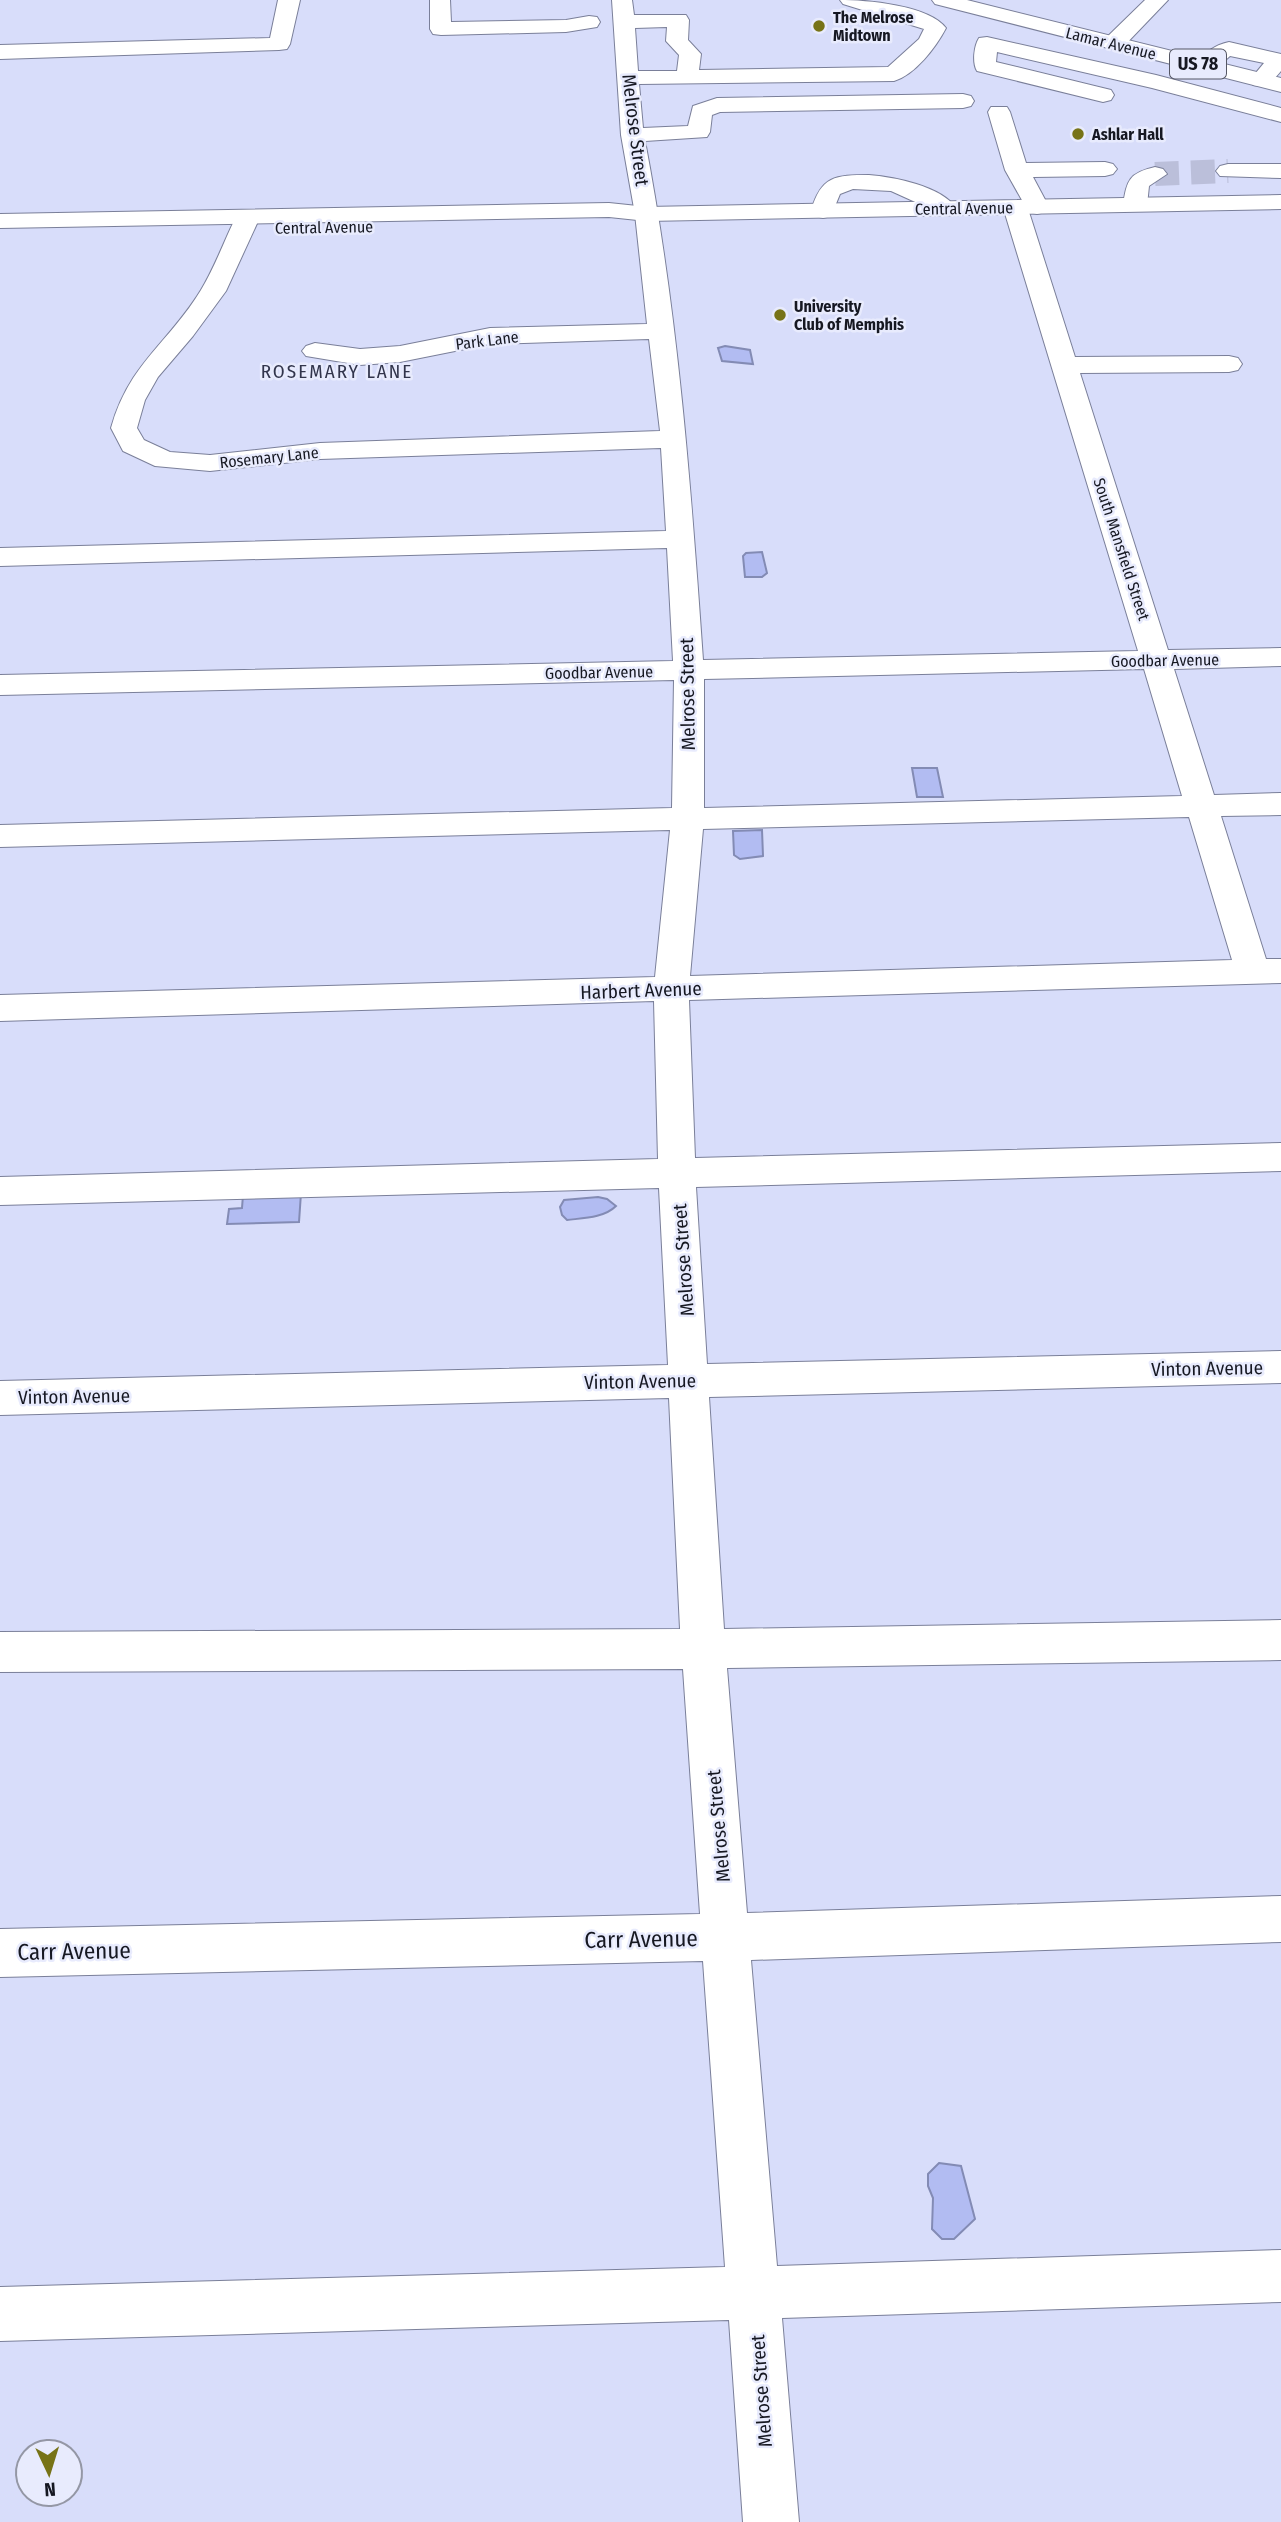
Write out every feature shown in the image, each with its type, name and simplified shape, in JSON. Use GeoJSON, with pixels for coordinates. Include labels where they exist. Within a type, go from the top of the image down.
{"type":"FeatureCollection","features":[{"type":"Feature","properties":{"kind":"street"},"geometry":{"type":"LineString","coordinates":[[0,52],[279,44],[289,0]]}},
{"type":"Feature","properties":{"kind":"street"},"geometry":{"type":"LineString","coordinates":[[440,0],[441,29],[566,26],[623,14],[678,20],[677,41],[689,64]]}},
{"type":"Feature","properties":{"kind":"street"},"geometry":{"type":"LineString","coordinates":[[587,0],[590,22]]}},
{"type":"Feature","properties":{"kind":"street"},"geometry":{"type":"LineString","coordinates":[[850,0],[928,22],[935,28],[909,67]]}},
{"type":"Feature","properties":{"kind":"street"},"geometry":{"type":"LineString","coordinates":[[1114,43],[1157,0]]}},
{"type":"Feature","properties":{"kind":"street"},"geometry":{"type":"LineString","coordinates":[[928,22],[945,1]]}},
{"type":"Feature","properties":{"kind":"street","name":"Lamar Avenue"},"geometry":{"type":"LineString","coordinates":[[945,1],[1271,83]]}},
{"type":"Feature","properties":{"kind":"street","name":"Melrose Street"},"geometry":{"type":"LineString","coordinates":[[623,14],[632,135],[647,214],[674,439],[689,670],[688,817],[671,990],[677,1173],[703,1648],[771,2522]]}},
{"type":"Feature","properties":{"kind":"street"},"geometry":{"type":"LineString","coordinates":[[1103,95],[985,66],[987,43],[1156,82],[1281,115]]}},
{"type":"Feature","properties":{"kind":"street"},"geometry":{"type":"LineString","coordinates":[[689,64],[909,67],[949,52]]}},
{"type":"Feature","properties":{"kind":"street"},"geometry":{"type":"LineString","coordinates":[[628,78],[689,64],[715,54]]}},
{"type":"Feature","properties":{"kind":"street"},"geometry":{"type":"LineString","coordinates":[[739,55],[832,54],[909,67]]}},
{"type":"Feature","properties":{"kind":"street"},"geometry":{"type":"LineString","coordinates":[[1156,82],[1158,72],[1177,59]]}},
{"type":"Feature","properties":{"kind":"street"},"geometry":{"type":"LineString","coordinates":[[632,135],[699,132],[701,111],[717,105],[964,101]]}},
{"type":"Feature","properties":{"kind":"street","name":"South Mansfield Street"},"geometry":{"type":"LineString","coordinates":[[999,112],[1017,170],[1029,189],[1026,207],[1063,365],[1202,806],[1267,972]]}},
{"type":"Feature","properties":{"kind":"street"},"geometry":{"type":"LineString","coordinates":[[1017,170],[1105,169]]}},
{"type":"Feature","properties":{"kind":"street"},"geometry":{"type":"LineString","coordinates":[[1228,171],[1281,171]]}},
{"type":"Feature","properties":{"kind":"street"},"geometry":{"type":"LineString","coordinates":[[1135,205],[1138,183],[1155,174]]}},
{"type":"Feature","properties":{"kind":"street","name":"Central Avenue"},"geometry":{"type":"LineString","coordinates":[[0,221],[608,222],[647,214],[1281,202]]}},
{"type":"Feature","properties":{"kind":"street","name":"Central Avenue"},"geometry":{"type":"LineString","coordinates":[[0,233],[244,223]]}},
{"type":"Feature","properties":{"kind":"street","name":"Rosemary Lane"},"geometry":{"type":"LineString","coordinates":[[244,223],[213,291],[184,331],[147,374],[132,400],[124,428],[133,445],[165,460],[210,463],[320,451],[674,439]]}},
{"type":"Feature","properties":{"kind":"street","name":"Park Lane"},"geometry":{"type":"LineString","coordinates":[[315,351],[360,357],[400,354],[489,336],[661,331]]}},
{"type":"Feature","properties":{"kind":"street"},"geometry":{"type":"LineString","coordinates":[[1063,365],[1229,364]]}},
{"type":"Feature","properties":{"kind":"street"},"geometry":{"type":"LineString","coordinates":[[0,557],[679,539]]}},
{"type":"Feature","properties":{"kind":"street","name":"Goodbar Avenue"},"geometry":{"type":"LineString","coordinates":[[0,685],[1281,657]]}},
{"type":"Feature","properties":{"kind":"street"},"geometry":{"type":"LineString","coordinates":[[0,836],[1281,804]]}},
{"type":"Feature","properties":{"kind":"street","name":"Harbert Avenue"},"geometry":{"type":"LineString","coordinates":[[0,1009],[1267,972]]}},
{"type":"Feature","properties":{"kind":"street"},"geometry":{"type":"LineString","coordinates":[[0,1191],[1281,1157]]}},
{"type":"Feature","properties":{"kind":"street","name":"Vinton Avenue"},"geometry":{"type":"LineString","coordinates":[[0,1398],[1281,1367]]}},
{"type":"Feature","properties":{"kind":"street"},"geometry":{"type":"LineString","coordinates":[[0,1651],[703,1648],[1281,1640]]}},
{"type":"Feature","properties":{"kind":"street","name":"Carr Avenue"},"geometry":{"type":"LineString","coordinates":[[0,1953],[727,1937],[1281,1919]]}},
{"type":"Feature","properties":{"kind":"street"},"geometry":{"type":"LineString","coordinates":[[0,2314],[1281,2276]]}},
{"type":"Feature","properties":{"kind":"water"},"geometry":{"type":"Polygon","coordinates":[[[725,346],[750,350],[753,364],[722,361],[718,348],[725,346]]]}},
{"type":"Feature","properties":{"kind":"water"},"geometry":{"type":"Polygon","coordinates":[[[762,552],[767,573],[762,577],[745,577],[743,556],[746,553],[762,552]]]}},
{"type":"Feature","properties":{"kind":"water"},"geometry":{"type":"Polygon","coordinates":[[[912,768],[937,768],[943,797],[917,797],[912,768]]]}},
{"type":"Feature","properties":{"kind":"water"},"geometry":{"type":"Polygon","coordinates":[[[762,830],[763,856],[740,859],[734,855],[733,831],[762,830]]]}},
{"type":"Feature","properties":{"kind":"water"},"geometry":{"type":"Polygon","coordinates":[[[301,1193],[299,1222],[227,1224],[229,1209],[242,1208],[243,1195],[301,1193]]]}},
{"type":"Feature","properties":{"kind":"water"},"geometry":{"type":"Polygon","coordinates":[[[598,1197],[607,1199],[616,1206],[606,1213],[586,1218],[567,1220],[562,1215],[560,1207],[564,1200],[598,1197]]]}},
{"type":"Feature","properties":{"kind":"water"},"geometry":{"type":"Polygon","coordinates":[[[939,2163],[961,2166],[975,2219],[954,2239],[942,2239],[932,2229],[933,2198],[928,2186],[928,2174],[939,2163]]]}},
{"type":"Feature","properties":{"kind":"tunnel"},"geometry":{"type":"LineString","coordinates":[[1155,174],[1228,171]]}},
{"type":"Feature","properties":{"kind":"place","name":"The Melrose Midtown"},"geometry":{"type":"Point","coordinates":[819,26]}},
{"type":"Feature","properties":{"kind":"place","name":"Ashlar Hall"},"geometry":{"type":"Point","coordinates":[1078,134]}},
{"type":"Feature","properties":{"kind":"place","name":"University Club of Memphis"},"geometry":{"type":"Point","coordinates":[780,315]}},
{"type":"Feature","properties":{"kind":"district","name":"ROSEMARY LANE"},"geometry":{"type":"Point","coordinates":[337,371]}}]}
